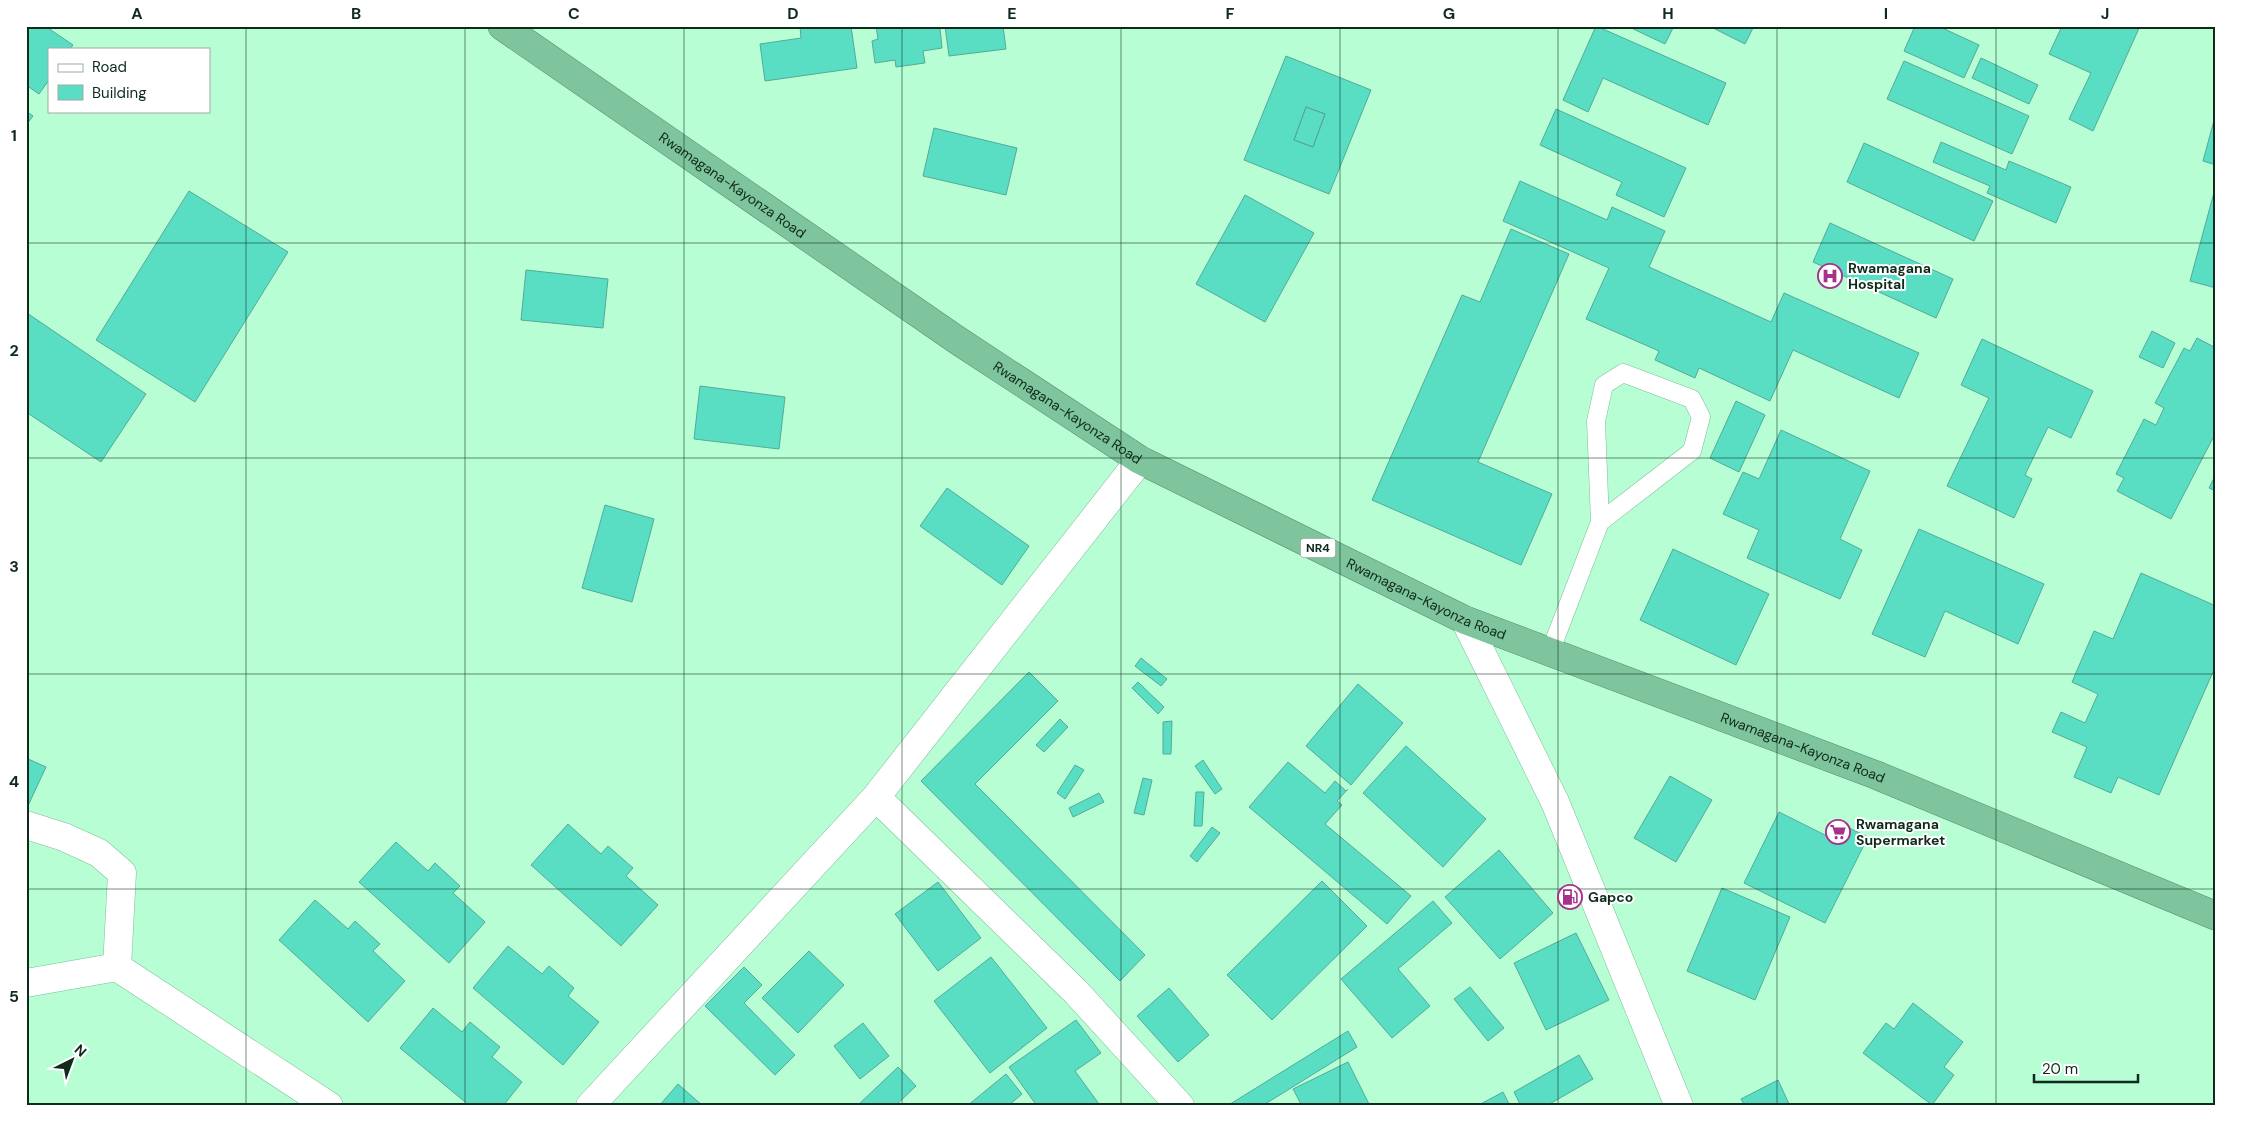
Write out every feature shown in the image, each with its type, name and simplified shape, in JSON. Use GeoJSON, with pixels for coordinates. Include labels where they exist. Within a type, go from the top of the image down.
{"type":"FeatureCollection","features":[{"type":"Feature","properties":{"kind":"highway","name":"Rwamagana-Kayonza Road"},"geometry":{"type":"LineString","coordinates":[[502,26],[957,340],[1140,460],[1465,620],[1876,775],[2216,916]]}},
{"type":"Feature","properties":{"kind":"street"},"geometry":{"type":"LineString","coordinates":[[590,1106],[876,797],[1140,460]]}},
{"type":"Feature","properties":{"kind":"street"},"geometry":{"type":"LineString","coordinates":[[1465,620],[1555,802],[1679,1106]]}},
{"type":"Feature","properties":{"kind":"street"},"geometry":{"type":"LineString","coordinates":[[876,797],[1076,992],[1180,1106]]}},
{"type":"Feature","properties":{"kind":"street"},"geometry":{"type":"LineString","coordinates":[[26,825],[64,837],[99,853],[122,873],[117,967]]}},
{"type":"Feature","properties":{"kind":"street"},"geometry":{"type":"LineString","coordinates":[[26,983],[117,967],[329,1106]]}},
{"type":"Feature","properties":{"kind":"lane"},"geometry":{"type":"LineString","coordinates":[[1550,652],[1600,522],[1596,421],[1604,385],[1624,373],[1692,399],[1701,417],[1692,451],[1600,522]]}},
{"type":"Feature","properties":{"kind":"building"},"geometry":{"type":"Polygon","coordinates":[[[26,26],[45,26],[73,45],[71,48],[48,48],[48,81],[39,94],[26,85],[26,26]]]}},
{"type":"Feature","properties":{"kind":"building"},"geometry":{"type":"Polygon","coordinates":[[[800,26],[851,26],[857,68],[765,81],[760,44],[801,38],[800,26]]]}},
{"type":"Feature","properties":{"kind":"building"},"geometry":{"type":"Polygon","coordinates":[[[876,26],[940,28],[942,48],[923,51],[925,63],[896,67],[895,60],[875,63],[872,41],[878,39],[876,26]]]}},
{"type":"Feature","properties":{"kind":"building"},"geometry":{"type":"Polygon","coordinates":[[[945,26],[1003,26],[1006,49],[949,56],[945,26]]]}},
{"type":"Feature","properties":{"kind":"building"},"geometry":{"type":"Polygon","coordinates":[[[1596,26],[1726,83],[1708,125],[1603,78],[1588,112],[1563,100],[1596,26]]]}},
{"type":"Feature","properties":{"kind":"building"},"geometry":{"type":"Polygon","coordinates":[[[1627,26],[1674,26],[1665,44],[1627,26]]]}},
{"type":"Feature","properties":{"kind":"building"},"geometry":{"type":"Polygon","coordinates":[[[1709,26],[1754,26],[1745,44],[1709,26]]]}},
{"type":"Feature","properties":{"kind":"building"},"geometry":{"type":"Polygon","coordinates":[[[1915,26],[1938,26],[1979,45],[1964,78],[1904,51],[1915,26]]]}},
{"type":"Feature","properties":{"kind":"building"},"geometry":{"type":"Polygon","coordinates":[[[2062,26],[2140,26],[2093,131],[2069,119],[2091,73],[2049,54],[2062,26]]]}},
{"type":"Feature","properties":{"kind":"building"},"geometry":{"type":"Polygon","coordinates":[[[1286,56],[1371,90],[1329,194],[1244,160],[1286,56]],[[1306,107],[1294,140],[1313,147],[1325,114],[1306,107]]]}},
{"type":"Feature","properties":{"kind":"building"},"geometry":{"type":"Polygon","coordinates":[[[1981,58],[2038,85],[2029,104],[1972,78],[1981,58]]]}},
{"type":"Feature","properties":{"kind":"building"},"geometry":{"type":"Polygon","coordinates":[[[1904,61],[2029,116],[2012,154],[1887,99],[1904,61]]]}},
{"type":"Feature","properties":{"kind":"building"},"geometry":{"type":"Polygon","coordinates":[[[1306,107],[1325,114],[1313,147],[1294,140],[1306,107]]]}},
{"type":"Feature","properties":{"kind":"building"},"geometry":{"type":"Polygon","coordinates":[[[1556,109],[1686,168],[1664,217],[1616,195],[1622,182],[1540,145],[1556,109]]]}},
{"type":"Feature","properties":{"kind":"building"},"geometry":{"type":"Polygon","coordinates":[[[26,111],[33,116],[26,125],[26,111]]]}},
{"type":"Feature","properties":{"kind":"building"},"geometry":{"type":"Polygon","coordinates":[[[2216,113],[2216,165],[2203,161],[2216,113]]]}},
{"type":"Feature","properties":{"kind":"building"},"geometry":{"type":"Polygon","coordinates":[[[934,128],[1017,148],[1006,195],[923,176],[934,128]]]}},
{"type":"Feature","properties":{"kind":"building"},"geometry":{"type":"Polygon","coordinates":[[[1941,142],[2006,170],[2009,161],[2071,187],[2056,223],[1987,193],[1990,186],[1933,162],[1941,142]]]}},
{"type":"Feature","properties":{"kind":"building"},"geometry":{"type":"Polygon","coordinates":[[[1864,143],[1993,201],[1974,241],[1847,182],[1864,143]]]}},
{"type":"Feature","properties":{"kind":"building"},"geometry":{"type":"Polygon","coordinates":[[[1520,181],[1607,220],[1612,207],[1665,231],[1649,267],[1771,322],[1784,293],[1919,353],[1899,398],[1793,350],[1770,401],[1699,368],[1695,378],[1655,360],[1659,351],[1586,319],[1609,268],[1503,221],[1520,181]]]}},
{"type":"Feature","properties":{"kind":"building"},"geometry":{"type":"Polygon","coordinates":[[[2216,185],[2216,288],[2190,281],[2216,185]]]}},
{"type":"Feature","properties":{"kind":"building"},"geometry":{"type":"Polygon","coordinates":[[[189,191],[288,252],[195,402],[96,340],[189,191]]]}},
{"type":"Feature","properties":{"kind":"building"},"geometry":{"type":"Polygon","coordinates":[[[1245,195],[1314,233],[1265,322],[1196,284],[1245,195]]]}},
{"type":"Feature","properties":{"kind":"building"},"geometry":{"type":"Polygon","coordinates":[[[1830,223],[1953,279],[1936,318],[1813,262],[1830,223]]]}},
{"type":"Feature","properties":{"kind":"building"},"geometry":{"type":"Polygon","coordinates":[[[1511,229],[1569,254],[1478,462],[1552,494],[1521,565],[1372,500],[1462,295],[1480,302],[1511,229]]]}},
{"type":"Feature","properties":{"kind":"building"},"geometry":{"type":"Polygon","coordinates":[[[526,270],[608,279],[603,328],[521,320],[526,270]]]}},
{"type":"Feature","properties":{"kind":"building"},"geometry":{"type":"Polygon","coordinates":[[[27,313],[146,394],[101,462],[26,412],[27,313]]]}},
{"type":"Feature","properties":{"kind":"building"},"geometry":{"type":"Polygon","coordinates":[[[2152,331],[2175,343],[2163,368],[2139,357],[2152,331]]]}},
{"type":"Feature","properties":{"kind":"building"},"geometry":{"type":"Polygon","coordinates":[[[2197,338],[2216,348],[2216,432],[2171,519],[2117,491],[2124,478],[2116,474],[2144,419],[2156,425],[2164,408],[2155,403],[2184,348],[2190,351],[2197,338]]]}},
{"type":"Feature","properties":{"kind":"building"},"geometry":{"type":"Polygon","coordinates":[[[1982,339],[2093,391],[2071,438],[2048,427],[2025,475],[2032,479],[2014,518],[1947,486],[1989,398],[1961,385],[1982,339]]]}},
{"type":"Feature","properties":{"kind":"building"},"geometry":{"type":"Polygon","coordinates":[[[700,386],[785,397],[779,449],[694,439],[700,386]]]}},
{"type":"Feature","properties":{"kind":"building"},"geometry":{"type":"Polygon","coordinates":[[[1736,401],[1765,415],[1739,472],[1710,458],[1736,401]]]}},
{"type":"Feature","properties":{"kind":"building"},"geometry":{"type":"Polygon","coordinates":[[[1781,430],[1870,471],[1840,539],[1862,550],[1840,599],[1747,558],[1759,530],[1723,514],[1743,472],[1759,479],[1781,430]]]}},
{"type":"Feature","properties":{"kind":"building"},"geometry":{"type":"Polygon","coordinates":[[[2216,474],[2216,491],[2209,488],[2216,474]]]}},
{"type":"Feature","properties":{"kind":"building"},"geometry":{"type":"Polygon","coordinates":[[[947,488],[1029,546],[1002,585],[920,526],[947,488]]]}},
{"type":"Feature","properties":{"kind":"building"},"geometry":{"type":"Polygon","coordinates":[[[605,505],[654,519],[632,602],[582,588],[605,505]]]}},
{"type":"Feature","properties":{"kind":"building"},"geometry":{"type":"Polygon","coordinates":[[[1919,529],[2044,584],[2018,644],[1945,611],[1925,657],[1872,634],[1919,529]]]}},
{"type":"Feature","properties":{"kind":"building"},"geometry":{"type":"Polygon","coordinates":[[[1673,549],[1769,594],[1736,665],[1640,620],[1673,549]]]}},
{"type":"Feature","properties":{"kind":"building"},"geometry":{"type":"Polygon","coordinates":[[[2141,573],[2216,606],[2216,665],[2159,795],[2118,777],[2111,793],[2074,777],[2087,747],[2052,732],[2061,712],[2085,723],[2098,694],[2072,682],[2094,631],[2113,639],[2141,573]]]}},
{"type":"Feature","properties":{"kind":"building"},"geometry":{"type":"Polygon","coordinates":[[[1141,658],[1167,679],[1161,686],[1135,666],[1141,658]]]}},
{"type":"Feature","properties":{"kind":"building"},"geometry":{"type":"Polygon","coordinates":[[[1029,672],[1058,701],[975,784],[1145,955],[1120,981],[921,781],[1029,672]]]}},
{"type":"Feature","properties":{"kind":"building"},"geometry":{"type":"Polygon","coordinates":[[[1138,682],[1164,707],[1158,714],[1132,688],[1138,682]]]}},
{"type":"Feature","properties":{"kind":"building"},"geometry":{"type":"Polygon","coordinates":[[[1358,684],[1403,723],[1351,785],[1306,746],[1358,684]]]}},
{"type":"Feature","properties":{"kind":"building"},"geometry":{"type":"Polygon","coordinates":[[[1060,719],[1068,727],[1044,752],[1036,745],[1060,719]]]}},
{"type":"Feature","properties":{"kind":"building"},"geometry":{"type":"Polygon","coordinates":[[[1172,721],[1171,754],[1163,754],[1163,722],[1172,721]]]}},
{"type":"Feature","properties":{"kind":"building"},"geometry":{"type":"Polygon","coordinates":[[[1406,746],[1486,819],[1443,867],[1363,793],[1406,746]]]}},
{"type":"Feature","properties":{"kind":"building"},"geometry":{"type":"Polygon","coordinates":[[[26,758],[46,767],[26,810],[26,758]]]}},
{"type":"Feature","properties":{"kind":"building"},"geometry":{"type":"Polygon","coordinates":[[[1203,760],[1222,789],[1215,794],[1195,766],[1203,760]]]}},
{"type":"Feature","properties":{"kind":"building"},"geometry":{"type":"Polygon","coordinates":[[[1288,762],[1325,793],[1335,781],[1346,791],[1348,789],[1337,801],[1342,805],[1325,824],[1411,896],[1387,924],[1249,807],[1288,762]]]}},
{"type":"Feature","properties":{"kind":"building"},"geometry":{"type":"Polygon","coordinates":[[[1075,765],[1084,770],[1065,799],[1057,793],[1075,765]]]}},
{"type":"Feature","properties":{"kind":"building"},"geometry":{"type":"Polygon","coordinates":[[[1670,776],[1712,800],[1676,862],[1634,838],[1670,776]]]}},
{"type":"Feature","properties":{"kind":"building"},"geometry":{"type":"Polygon","coordinates":[[[1143,778],[1152,780],[1144,815],[1134,813],[1143,778]]]}},
{"type":"Feature","properties":{"kind":"building"},"geometry":{"type":"Polygon","coordinates":[[[1196,792],[1204,792],[1202,826],[1194,826],[1196,792]]]}},
{"type":"Feature","properties":{"kind":"building"},"geometry":{"type":"Polygon","coordinates":[[[1099,793],[1104,802],[1073,817],[1069,808],[1099,793]]]}},
{"type":"Feature","properties":{"kind":"building"},"geometry":{"type":"Polygon","coordinates":[[[1779,812],[1837,841],[1845,826],[1868,837],[1825,923],[1744,883],[1779,812]]]}},
{"type":"Feature","properties":{"kind":"building"},"geometry":{"type":"Polygon","coordinates":[[[568,824],[601,854],[608,846],[633,868],[626,876],[658,905],[621,946],[531,865],[568,824]]]}},
{"type":"Feature","properties":{"kind":"building"},"geometry":{"type":"Polygon","coordinates":[[[1212,827],[1220,833],[1197,862],[1190,856],[1212,827]]]}},
{"type":"Feature","properties":{"kind":"building"},"geometry":{"type":"Polygon","coordinates":[[[396,842],[428,871],[435,863],[460,886],[453,893],[485,922],[449,963],[359,882],[396,842]]]}},
{"type":"Feature","properties":{"kind":"building"},"geometry":{"type":"Polygon","coordinates":[[[1499,850],[1553,913],[1500,959],[1445,897],[1499,850]]]}},
{"type":"Feature","properties":{"kind":"building"},"geometry":{"type":"Polygon","coordinates":[[[1322,881],[1367,926],[1272,1020],[1227,975],[1322,881]]]}},
{"type":"Feature","properties":{"kind":"building"},"geometry":{"type":"Polygon","coordinates":[[[938,882],[981,938],[938,971],[895,914],[938,882]]]}},
{"type":"Feature","properties":{"kind":"building"},"geometry":{"type":"Polygon","coordinates":[[[1722,888],[1790,917],[1755,1000],[1687,971],[1722,888]]]}},
{"type":"Feature","properties":{"kind":"building"},"geometry":{"type":"Polygon","coordinates":[[[315,900],[348,929],[355,921],[380,944],[373,951],[405,981],[368,1022],[279,940],[315,900]]]}},
{"type":"Feature","properties":{"kind":"building"},"geometry":{"type":"Polygon","coordinates":[[[1433,901],[1452,923],[1398,969],[1430,1006],[1392,1038],[1341,979],[1433,901]]]}},
{"type":"Feature","properties":{"kind":"building"},"geometry":{"type":"Polygon","coordinates":[[[1576,933],[1609,1000],[1546,1030],[1514,963],[1576,933]]]}},
{"type":"Feature","properties":{"kind":"building"},"geometry":{"type":"Polygon","coordinates":[[[508,946],[542,974],[549,966],[574,988],[568,996],[599,1022],[563,1065],[473,988],[508,946]]]}},
{"type":"Feature","properties":{"kind":"building"},"geometry":{"type":"Polygon","coordinates":[[[809,951],[844,985],[798,1033],[762,998],[809,951]]]}},
{"type":"Feature","properties":{"kind":"building"},"geometry":{"type":"Polygon","coordinates":[[[991,957],[1047,1028],[990,1073],[934,1001],[991,957]]]}},
{"type":"Feature","properties":{"kind":"building"},"geometry":{"type":"Polygon","coordinates":[[[744,967],[762,985],[744,1003],[795,1055],[775,1075],[705,1006],[744,967]]]}},
{"type":"Feature","properties":{"kind":"building"},"geometry":{"type":"Polygon","coordinates":[[[1470,987],[1504,1028],[1488,1041],[1454,999],[1470,987]]]}},
{"type":"Feature","properties":{"kind":"building"},"geometry":{"type":"Polygon","coordinates":[[[1169,988],[1209,1035],[1178,1062],[1137,1016],[1169,988]]]}},
{"type":"Feature","properties":{"kind":"building"},"geometry":{"type":"Polygon","coordinates":[[[1913,1003],[1963,1042],[1944,1067],[1954,1075],[1932,1105],[1863,1053],[1886,1023],[1894,1029],[1913,1003]]]}},
{"type":"Feature","properties":{"kind":"building"},"geometry":{"type":"Polygon","coordinates":[[[433,1008],[462,1032],[470,1022],[500,1047],[492,1057],[522,1082],[503,1106],[470,1106],[400,1048],[433,1008]]]}},
{"type":"Feature","properties":{"kind":"building"},"geometry":{"type":"Polygon","coordinates":[[[1076,1020],[1101,1053],[1075,1071],[1099,1104],[1037,1106],[1009,1067],[1076,1020]]]}},
{"type":"Feature","properties":{"kind":"building"},"geometry":{"type":"Polygon","coordinates":[[[863,1023],[889,1056],[860,1079],[834,1046],[863,1023]]]}},
{"type":"Feature","properties":{"kind":"building"},"geometry":{"type":"Polygon","coordinates":[[[1348,1031],[1357,1047],[1262,1106],[1227,1106],[1348,1031]]]}},
{"type":"Feature","properties":{"kind":"building"},"geometry":{"type":"Polygon","coordinates":[[[1579,1055],[1593,1079],[1546,1106],[1521,1106],[1514,1092],[1579,1055]]]}},
{"type":"Feature","properties":{"kind":"building"},"geometry":{"type":"Polygon","coordinates":[[[1348,1062],[1370,1106],[1302,1106],[1293,1089],[1348,1062]]]}},
{"type":"Feature","properties":{"kind":"building"},"geometry":{"type":"Polygon","coordinates":[[[898,1067],[916,1086],[895,1106],[857,1106],[898,1067]]]}},
{"type":"Feature","properties":{"kind":"building"},"geometry":{"type":"Polygon","coordinates":[[[1006,1074],[1022,1094],[1008,1106],[967,1106],[1006,1074]]]}},
{"type":"Feature","properties":{"kind":"building"},"geometry":{"type":"Polygon","coordinates":[[[1778,1080],[1790,1106],[1745,1106],[1741,1099],[1778,1080]]]}},
{"type":"Feature","properties":{"kind":"building"},"geometry":{"type":"Polygon","coordinates":[[[678,1084],[703,1106],[659,1106],[678,1084]]]}},
{"type":"Feature","properties":{"kind":"building"},"geometry":{"type":"Polygon","coordinates":[[[1503,1092],[1510,1106],[1477,1106],[1503,1092]]]}},
{"type":"Feature","properties":{"kind":"place","name":"Rwamagana Hospital"},"geometry":{"type":"Point","coordinates":[1830,276]}},
{"type":"Feature","properties":{"kind":"place","name":"Rwamagana Supermarket"},"geometry":{"type":"Point","coordinates":[1838,832]}},
{"type":"Feature","properties":{"kind":"place","name":"Gapco"},"geometry":{"type":"Point","coordinates":[1570,897]}}]}
